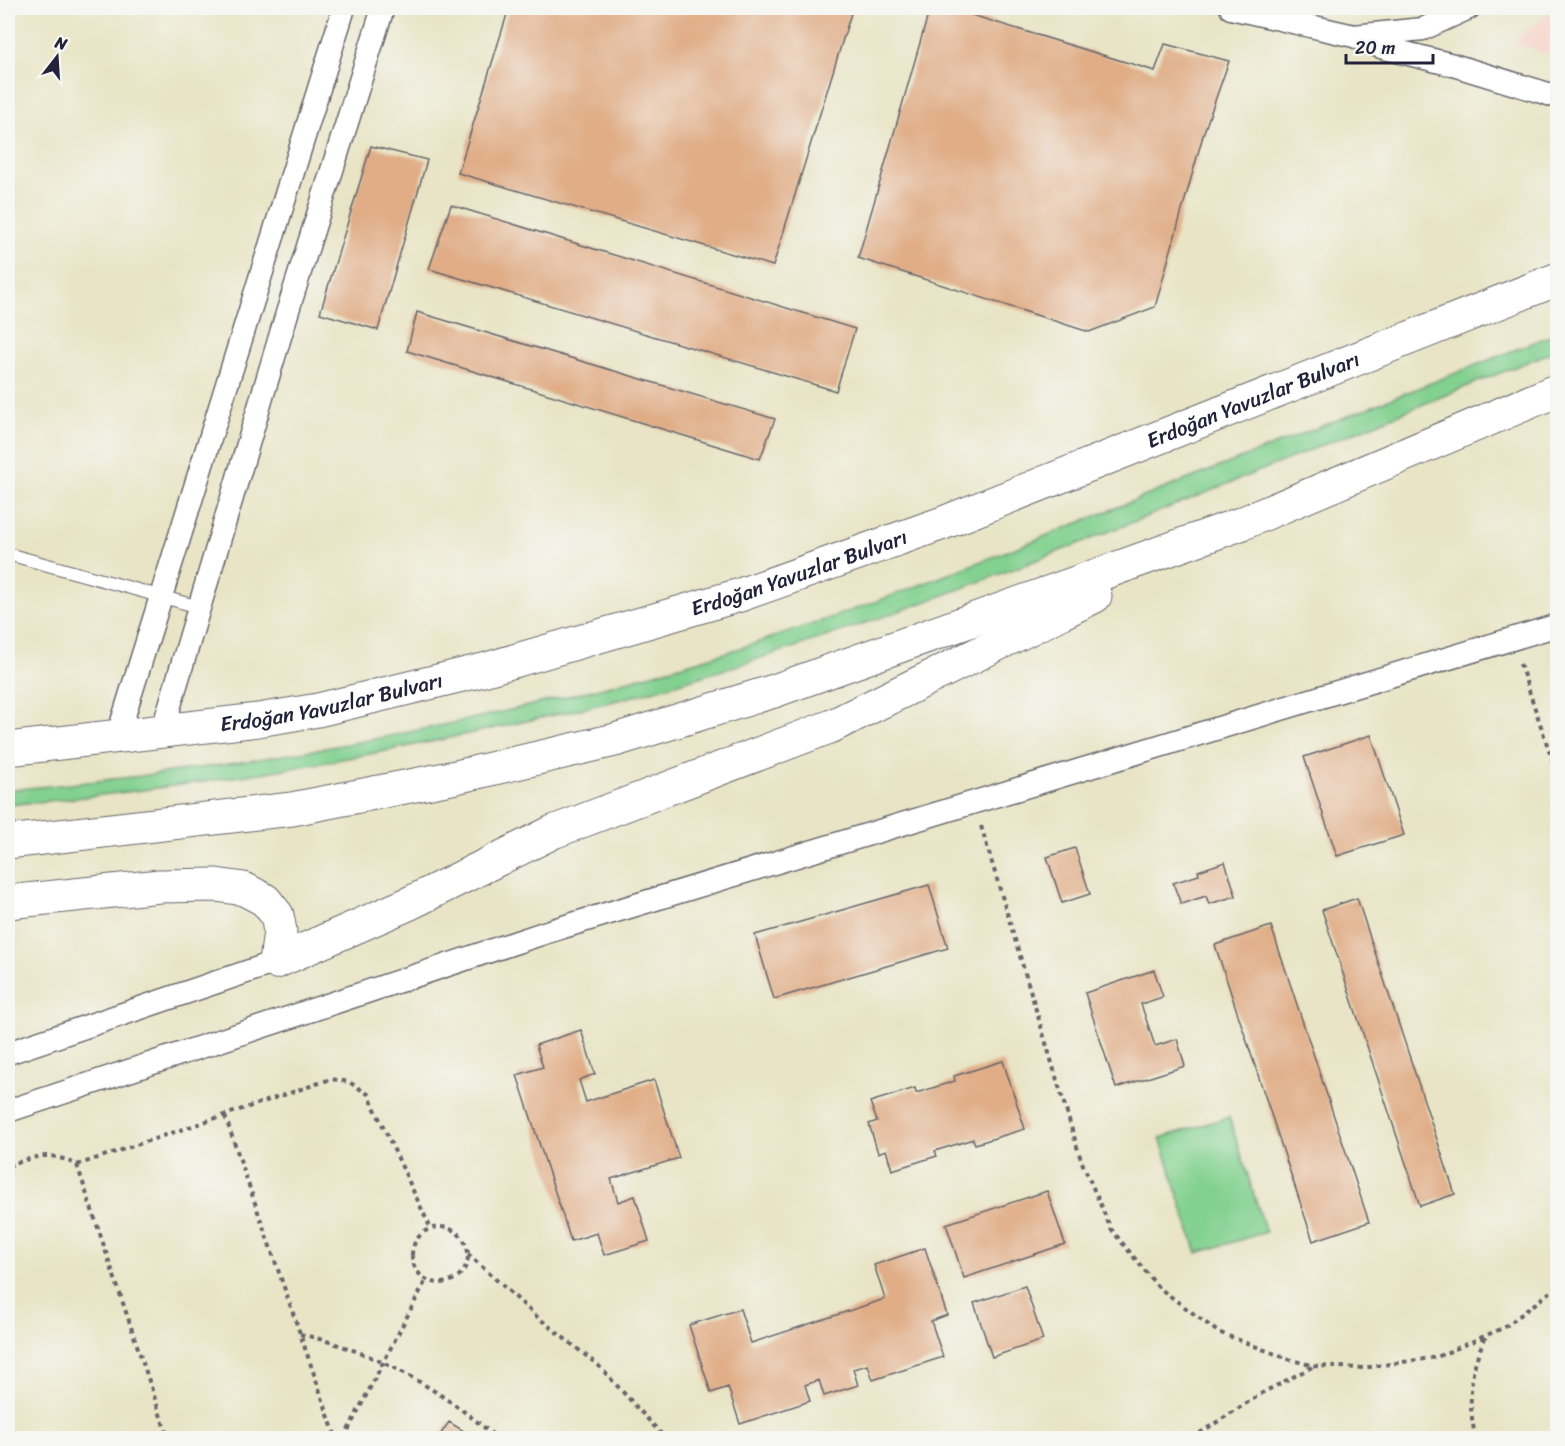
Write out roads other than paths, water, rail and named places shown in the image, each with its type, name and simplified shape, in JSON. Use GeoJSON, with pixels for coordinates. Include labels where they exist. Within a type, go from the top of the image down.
{"type":"FeatureCollection","features":[{"type":"Feature","properties":{"kind":"main road","name":"Erdoğan Yavuzlar Bulvarı"},"geometry":{"type":"LineString","coordinates":[[8,749],[117,738],[298,713],[426,685],[740,595],[943,523],[1557,279]]}},
{"type":"Feature","properties":{"kind":"main road"},"geometry":{"type":"LineString","coordinates":[[8,842],[292,809],[456,777],[615,740],[774,691],[1243,523],[1557,390]]}},
{"type":"Feature","properties":{"kind":"main road"},"geometry":{"type":"LineString","coordinates":[[276,962],[408,904],[553,832],[832,726],[1243,523]]}},
{"type":"Feature","properties":{"kind":"main road"},"geometry":{"type":"LineString","coordinates":[[8,902],[160,886],[216,885],[244,889],[265,900],[277,915],[280,931],[276,962]]}},
{"type":"Feature","properties":{"kind":"street"},"geometry":{"type":"LineString","coordinates":[[117,738],[344,8]]}},
{"type":"Feature","properties":{"kind":"street"},"geometry":{"type":"LineString","coordinates":[[162,732],[383,8]]}},
{"type":"Feature","properties":{"kind":"street"},"geometry":{"type":"LineString","coordinates":[[1231,8],[1354,36],[1381,47],[1453,65],[1557,97]]}},
{"type":"Feature","properties":{"kind":"street"},"geometry":{"type":"LineString","coordinates":[[1354,36],[1423,29],[1469,8]]}},
{"type":"Feature","properties":{"kind":"street"},"geometry":{"type":"LineString","coordinates":[[8,1111],[550,931],[1557,625]]}},
{"type":"Feature","properties":{"kind":"street"},"geometry":{"type":"LineString","coordinates":[[8,1053],[276,962]]}},
{"type":"Feature","properties":{"kind":"lane"},"geometry":{"type":"LineString","coordinates":[[8,554],[199,607]]}}]}
